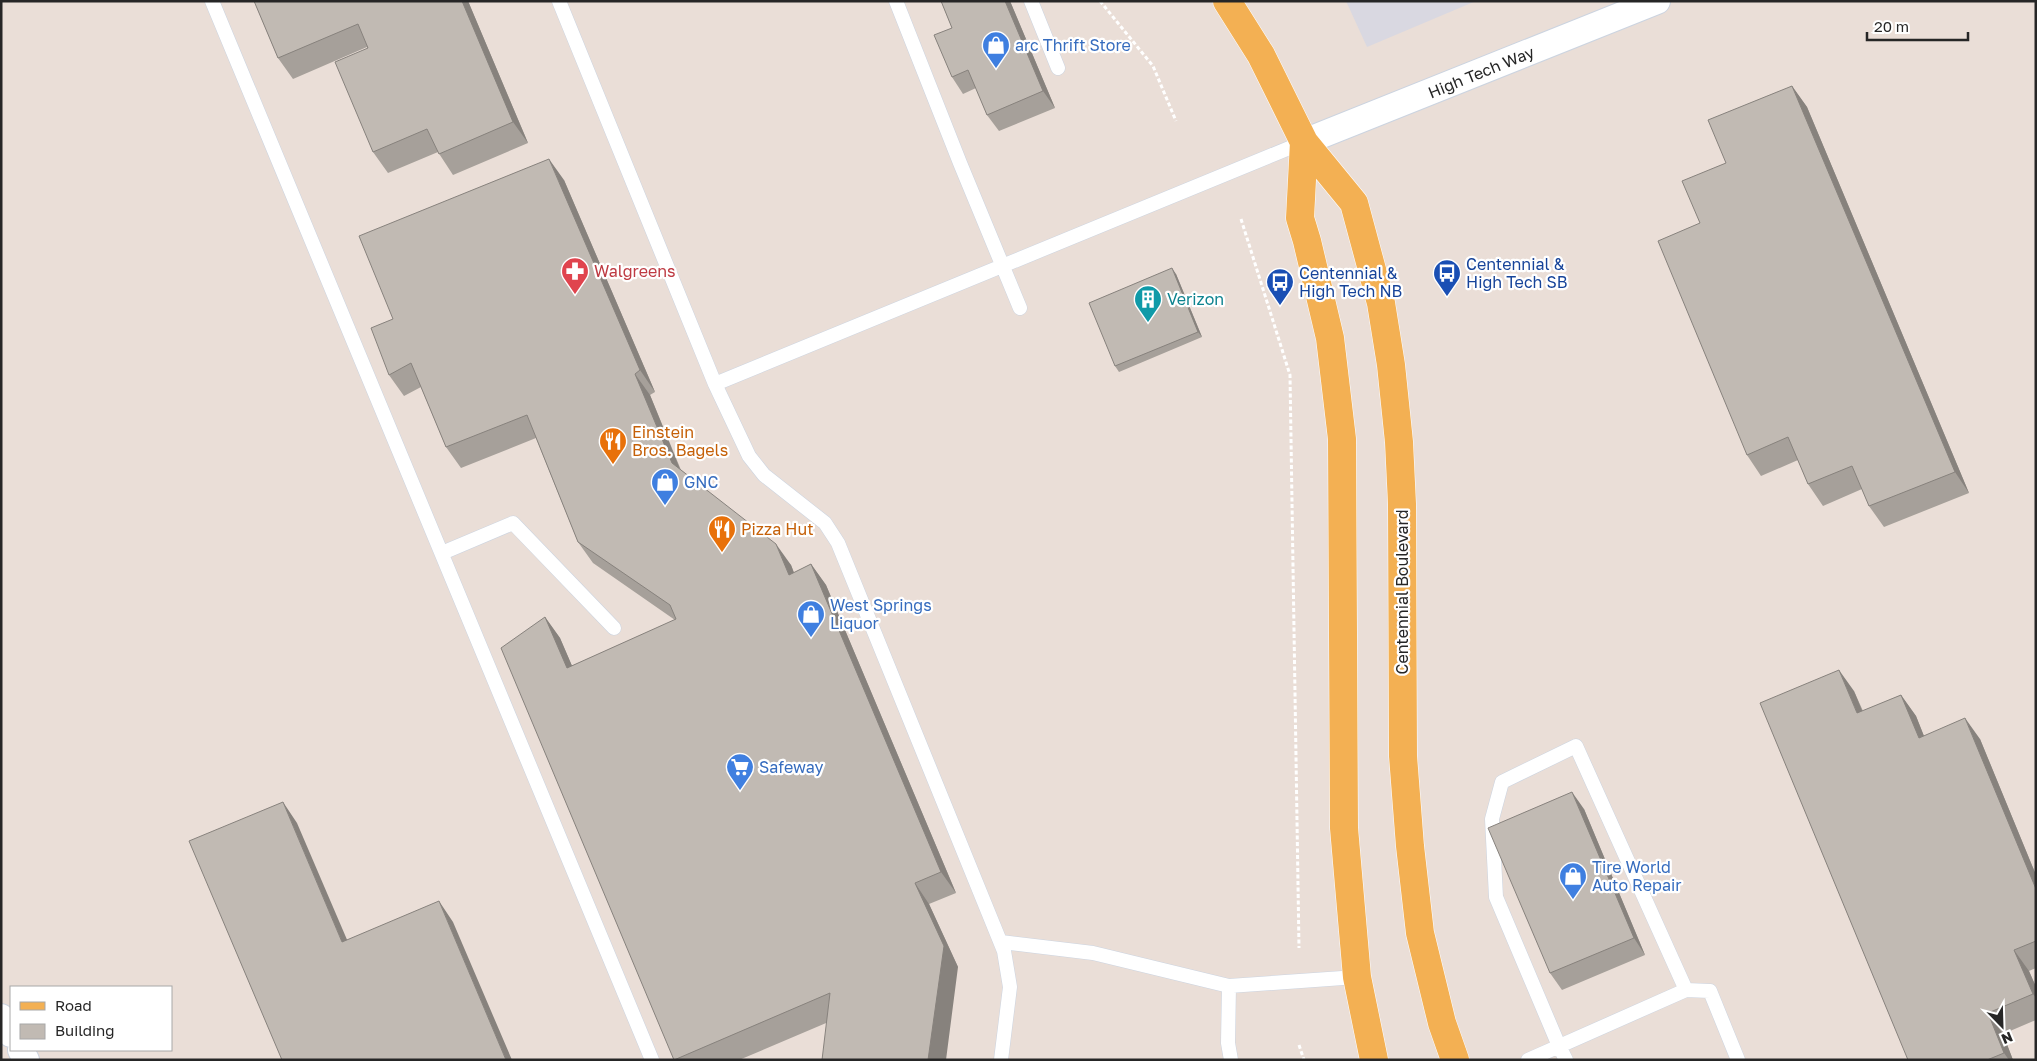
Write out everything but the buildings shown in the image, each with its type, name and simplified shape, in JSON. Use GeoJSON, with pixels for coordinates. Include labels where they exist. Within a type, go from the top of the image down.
{"type":"FeatureCollection","features":[{"type":"Feature","properties":{"kind":"main road","name":"Centennial Boulevard"},"geometry":{"type":"LineString","coordinates":[[1227,1],[1261,54],[1304,142],[1354,203],[1381,303],[1392,365],[1399,442],[1402,504],[1403,756],[1410,846],[1420,933],[1442,1024],[1454,1060]]}},
{"type":"Feature","properties":{"kind":"main road","name":"Centennial Boulevard"},"geometry":{"type":"LineString","coordinates":[[1304,142],[1300,218],[1330,338],[1342,439],[1344,828],[1357,976],[1374,1060]]}},
{"type":"Feature","properties":{"kind":"street","name":"High Tech Way"},"geometry":{"type":"LineString","coordinates":[[1304,142],[1657,1]]}},
{"type":"Feature","properties":{"kind":"street"},"geometry":{"type":"LineString","coordinates":[[1,1017],[10,1032]]}},
{"type":"Feature","properties":{"kind":"lane"},"geometry":{"type":"LineString","coordinates":[[212,1],[652,1060]]}},
{"type":"Feature","properties":{"kind":"lane"},"geometry":{"type":"LineString","coordinates":[[560,1],[715,384],[749,456],[764,475],[825,523],[838,544],[1004,951],[1010,987],[1001,1060]]}},
{"type":"Feature","properties":{"kind":"lane"},"geometry":{"type":"LineString","coordinates":[[896,1],[1020,308]]}},
{"type":"Feature","properties":{"kind":"lane"},"geometry":{"type":"LineString","coordinates":[[1031,1],[1058,68]]}},
{"type":"Feature","properties":{"kind":"lane"},"geometry":{"type":"LineString","coordinates":[[715,384],[1304,142]]}},
{"type":"Feature","properties":{"kind":"lane"},"geometry":{"type":"LineString","coordinates":[[442,553],[513,523],[614,628]]}},
{"type":"Feature","properties":{"kind":"lane"},"geometry":{"type":"LineString","coordinates":[[1566,1060],[1496,897],[1492,819],[1502,782],[1576,746],[1686,990]]}},
{"type":"Feature","properties":{"kind":"lane"},"geometry":{"type":"LineString","coordinates":[[1001,942],[1093,953],[1229,986],[1357,976]]}},
{"type":"Feature","properties":{"kind":"lane"},"geometry":{"type":"LineString","coordinates":[[1229,986],[1228,1043],[1231,1060]]}},
{"type":"Feature","properties":{"kind":"lane"},"geometry":{"type":"LineString","coordinates":[[1528,1060],[1686,990],[1710,991],[1736,1059]]}},
{"type":"Feature","properties":{"kind":"path"},"geometry":{"type":"LineString","coordinates":[[1100,1],[1153,66],[1176,121]]}},
{"type":"Feature","properties":{"kind":"path"},"geometry":{"type":"LineString","coordinates":[[1241,219],[1290,375],[1299,948]]}},
{"type":"Feature","properties":{"kind":"path"},"geometry":{"type":"LineString","coordinates":[[1299,1045],[1304,1060]]}},
{"type":"Feature","properties":{"kind":"shaded area"},"geometry":{"type":"Polygon","coordinates":[[[1346,1],[1476,1],[1367,47],[1346,1]]]}},
{"type":"Feature","properties":{"kind":"place","name":"arc Thrift Store"},"geometry":{"type":"Point","coordinates":[996,69]}},
{"type":"Feature","properties":{"kind":"place","name":"Walgreens"},"geometry":{"type":"Point","coordinates":[575,295]}},
{"type":"Feature","properties":{"kind":"place","name":"Centennial & High Tech SB"},"geometry":{"type":"Point","coordinates":[1447,297]}},
{"type":"Feature","properties":{"kind":"place","name":"Centennial & High Tech NB"},"geometry":{"type":"Point","coordinates":[1280,306]}},
{"type":"Feature","properties":{"kind":"place","name":"Verizon"},"geometry":{"type":"Point","coordinates":[1148,323]}},
{"type":"Feature","properties":{"kind":"place","name":"Einstein Bros. Bagels"},"geometry":{"type":"Point","coordinates":[613,465]}},
{"type":"Feature","properties":{"kind":"place","name":"GNC"},"geometry":{"type":"Point","coordinates":[665,506]}},
{"type":"Feature","properties":{"kind":"place","name":"Pizza Hut"},"geometry":{"type":"Point","coordinates":[722,553]}},
{"type":"Feature","properties":{"kind":"place","name":"West Springs Liquor"},"geometry":{"type":"Point","coordinates":[811,638]}},
{"type":"Feature","properties":{"kind":"place","name":"Safeway"},"geometry":{"type":"Point","coordinates":[740,791]}},
{"type":"Feature","properties":{"kind":"place","name":"Tire World Auto Repair"},"geometry":{"type":"Point","coordinates":[1573,900]}}]}
